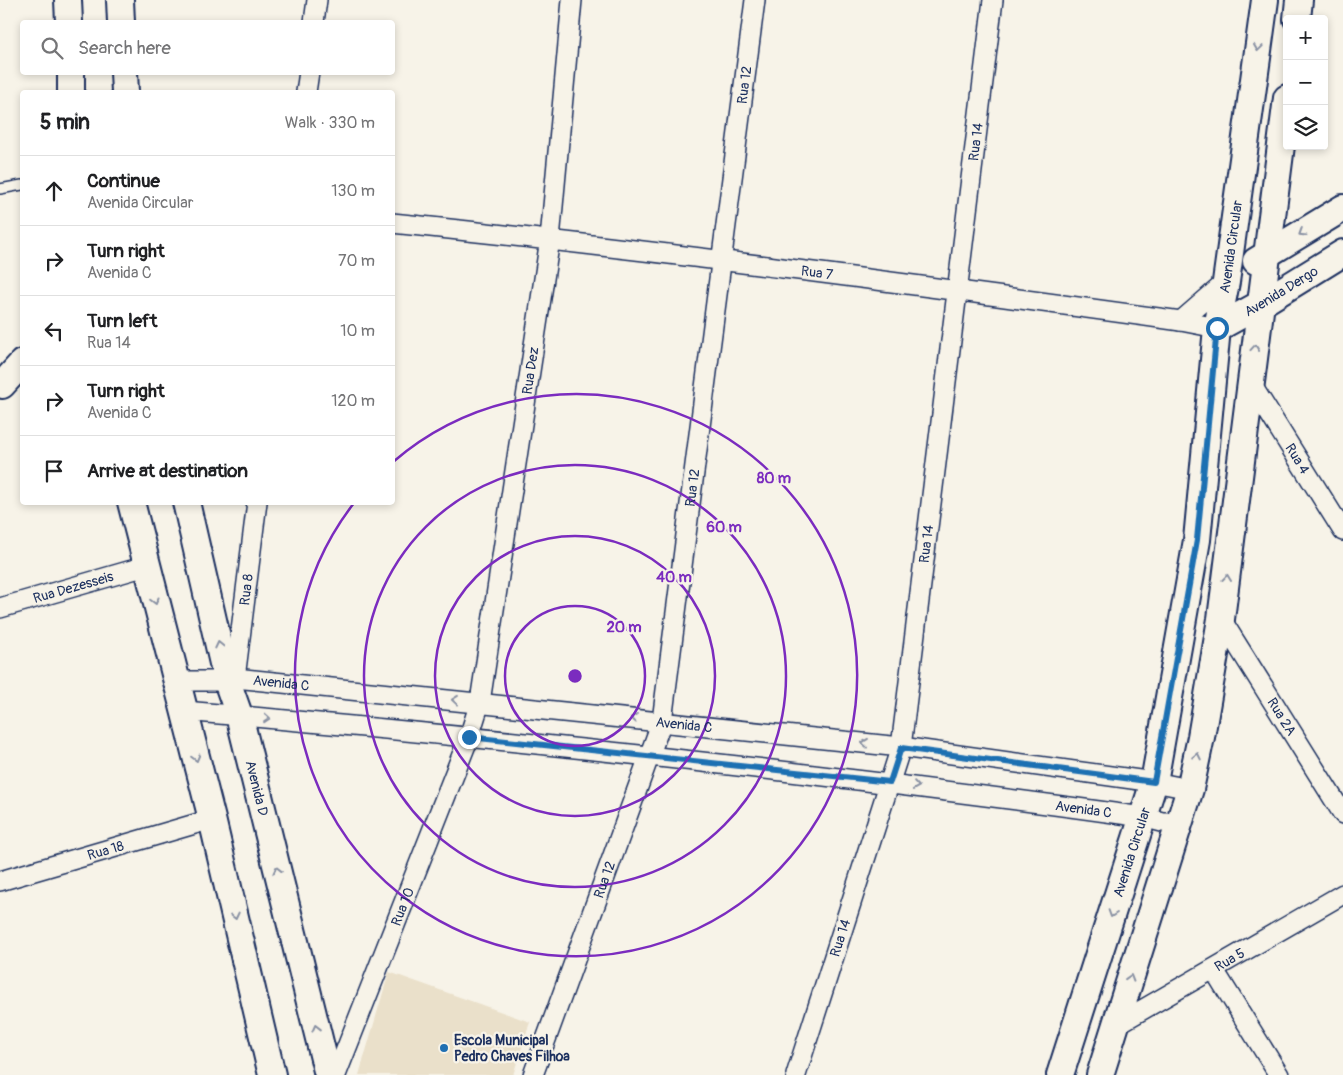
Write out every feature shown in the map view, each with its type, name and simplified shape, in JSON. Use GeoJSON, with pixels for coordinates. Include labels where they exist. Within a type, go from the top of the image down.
{"type":"FeatureCollection","features":[{"type":"Feature","properties":{"kind":"main road"},"geometry":{"type":"LineString","coordinates":[[68,0],[69,20]]}},
{"type":"Feature","properties":{"kind":"main road"},"geometry":{"type":"LineString","coordinates":[[120,0],[122,20]]}},
{"type":"Feature","properties":{"kind":"main road","name":"Avenida Circular"},"geometry":{"type":"LineString","coordinates":[[1060,1075],[1154,782],[1197,540],[1217,328],[1226,282],[1265,0]]}},
{"type":"Feature","properties":{"kind":"main road"},"geometry":{"type":"LineString","coordinates":[[1297,15],[1299,0]]}},
{"type":"Feature","properties":{"kind":"main road"},"geometry":{"type":"LineString","coordinates":[[71,75],[71,90]]}},
{"type":"Feature","properties":{"kind":"main road"},"geometry":{"type":"LineString","coordinates":[[124,75],[125,90]]}},
{"type":"Feature","properties":{"kind":"main road"},"geometry":{"type":"LineString","coordinates":[[1100,1075],[1190,789],[1221,619],[1252,384],[1259,305],[1286,105]]}},
{"type":"Feature","properties":{"kind":"main road"},"geometry":{"type":"LineString","coordinates":[[1226,282],[1343,208]]}},
{"type":"Feature","properties":{"kind":"main road","name":"Avenida Dergo"},"geometry":{"type":"LineString","coordinates":[[1217,328],[1259,305],[1343,253]]}},
{"type":"Feature","properties":{"kind":"main road"},"geometry":{"type":"LineString","coordinates":[[8,383],[20,366]]}},
{"type":"Feature","properties":{"kind":"main road"},"geometry":{"type":"LineString","coordinates":[[132,505],[212,818],[272,1075]]}},
{"type":"Feature","properties":{"kind":"main road","name":"Avenida D"},"geometry":{"type":"LineString","coordinates":[[187,505],[231,679],[325,1074]]}},
{"type":"Feature","properties":{"kind":"street"},"geometry":{"type":"LineString","coordinates":[[314,20],[317,0]]}},
{"type":"Feature","properties":{"kind":"street","name":"Rua Dez"},"geometry":{"type":"LineString","coordinates":[[469,737],[480,702],[550,239],[572,0]]}},
{"type":"Feature","properties":{"kind":"street","name":"Rua 12"},"geometry":{"type":"LineString","coordinates":[[533,1075],[662,721],[755,0]]}},
{"type":"Feature","properties":{"kind":"street","name":"Rua 14"},"geometry":{"type":"LineString","coordinates":[[796,1075],[901,748],[993,0]]}},
{"type":"Feature","properties":{"kind":"street"},"geometry":{"type":"LineString","coordinates":[[306,90],[309,75]]}},
{"type":"Feature","properties":{"kind":"street","name":"Rua 7"},"geometry":{"type":"LineString","coordinates":[[395,222],[550,239],[958,291],[1182,321],[1217,328]]}},
{"type":"Feature","properties":{"kind":"street"},"geometry":{"type":"LineString","coordinates":[[1182,321],[1226,282]]}},
{"type":"Feature","properties":{"kind":"street","name":"Rua 4"},"geometry":{"type":"LineString","coordinates":[[1252,384],[1343,531]]}},
{"type":"Feature","properties":{"kind":"street","name":"Rua 8"},"geometry":{"type":"LineString","coordinates":[[231,679],[257,505]]}},
{"type":"Feature","properties":{"kind":"street","name":"Rua Dezesseis"},"geometry":{"type":"LineString","coordinates":[[0,608],[146,566]]}},
{"type":"Feature","properties":{"kind":"street","name":"Rua 2A"},"geometry":{"type":"LineString","coordinates":[[1221,619],[1343,814]]}},
{"type":"Feature","properties":{"kind":"street","name":"Avenida C"},"geometry":{"type":"LineString","coordinates":[[176,681],[231,679],[662,721],[901,748],[1154,782],[1190,789]]}},
{"type":"Feature","properties":{"kind":"street","name":"Avenida C"},"geometry":{"type":"LineString","coordinates":[[184,710],[469,737],[890,782],[1143,817],[1162,822],[1179,822]]}},
{"type":"Feature","properties":{"kind":"street","name":"Rua 10"},"geometry":{"type":"LineString","coordinates":[[325,1074],[469,737]]}},
{"type":"Feature","properties":{"kind":"street","name":"Rua 18"},"geometry":{"type":"LineString","coordinates":[[0,881],[212,818]]}},
{"type":"Feature","properties":{"kind":"street","name":"Rua 5"},"geometry":{"type":"LineString","coordinates":[[1116,1025],[1343,894]]}},
{"type":"Feature","properties":{"kind":"street"},"geometry":{"type":"LineString","coordinates":[[1214,970],[1279,1075]]}},
{"type":"Feature","properties":{"kind":"lane"},"geometry":{"type":"LineString","coordinates":[[0,189],[20,185]]}},
{"type":"Feature","properties":{"kind":"shaded area","name":"Escola Municipal Pedro Chaves Filhoa"},"geometry":{"type":"Polygon","coordinates":[[[389,972],[530,1022],[513,1075],[359,1075],[389,972]]]}},
{"type":"Feature","properties":{"kind":"place","name":"Escola Municipal Pedro Chaves Filhoa"},"geometry":{"type":"Point","coordinates":[444,1048]}},
{"type":"Feature","properties":{"kind":"route"},"geometry":{"type":"LineString","coordinates":[[469,737],[890,782],[901,748],[1154,782],[1197,540],[1217,328]]}}]}
